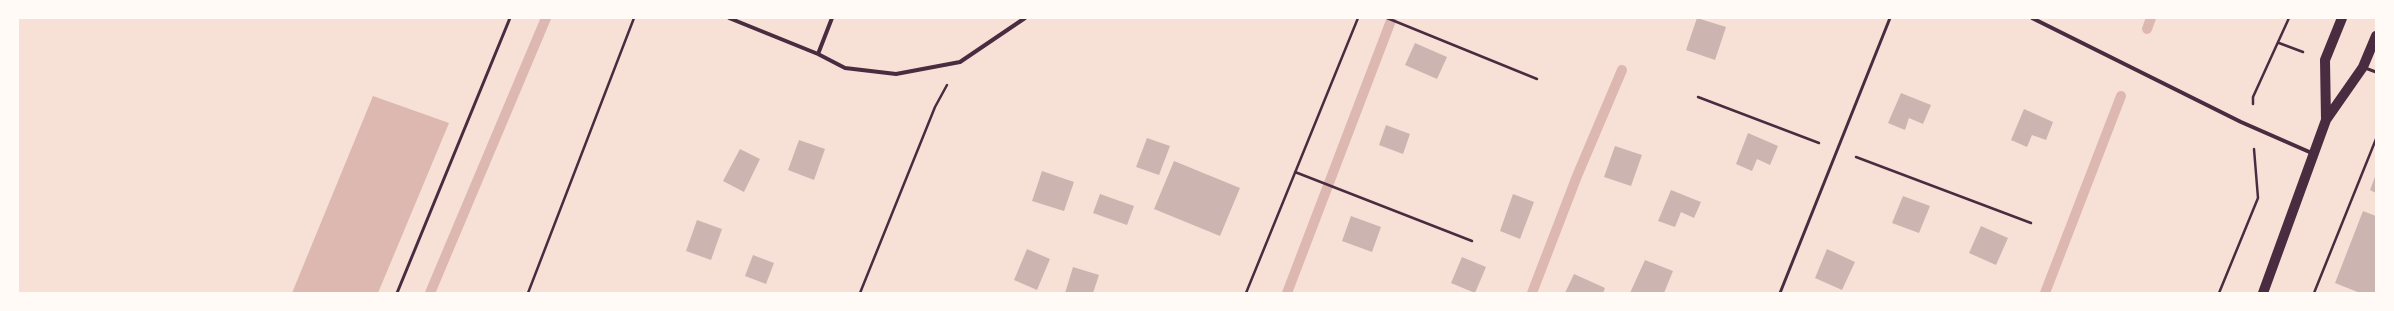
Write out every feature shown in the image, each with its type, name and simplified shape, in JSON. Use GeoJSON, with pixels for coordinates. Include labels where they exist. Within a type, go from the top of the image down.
{"type":"FeatureCollection","features":[{"type":"Feature","properties":{"kind":"main road"},"geometry":{"type":"LineString","coordinates":[[2326,120],[2325,60],[2342,18]]}},
{"type":"Feature","properties":{"kind":"main road"},"geometry":{"type":"LineString","coordinates":[[2263,293],[2326,120],[2363,67],[2376,36]]}},
{"type":"Feature","properties":{"kind":"street"},"geometry":{"type":"LineString","coordinates":[[729,18],[818,54],[845,68],[896,74],[960,62],[1025,18]]}},
{"type":"Feature","properties":{"kind":"street"},"geometry":{"type":"LineString","coordinates":[[818,54],[832,18]]}},
{"type":"Feature","properties":{"kind":"street"},"geometry":{"type":"LineString","coordinates":[[2032,18],[2254,128],[2314,154]]}},
{"type":"Feature","properties":{"kind":"lane"},"geometry":{"type":"LineString","coordinates":[[397,293],[510,18]]}},
{"type":"Feature","properties":{"kind":"lane"},"geometry":{"type":"LineString","coordinates":[[1780,293],[1890,18]]}},
{"type":"Feature","properties":{"kind":"lane"},"geometry":{"type":"LineString","coordinates":[[2363,67],[2376,72]]}},
{"type":"Feature","properties":{"kind":"path"},"geometry":{"type":"LineString","coordinates":[[528,293],[634,18]]}},
{"type":"Feature","properties":{"kind":"path"},"geometry":{"type":"LineString","coordinates":[[1246,293],[1358,18]]}},
{"type":"Feature","properties":{"kind":"path"},"geometry":{"type":"LineString","coordinates":[[1387,18],[1537,78]]}},
{"type":"Feature","properties":{"kind":"path"},"geometry":{"type":"LineString","coordinates":[[2219,293],[2258,198],[2253,97],[2289,18]]}},
{"type":"Feature","properties":{"kind":"path"},"geometry":{"type":"LineString","coordinates":[[860,293],[935,107],[960,62]]}},
{"type":"Feature","properties":{"kind":"path"},"geometry":{"type":"LineString","coordinates":[[1698,97],[2031,222]]}},
{"type":"Feature","properties":{"kind":"path"},"geometry":{"type":"LineString","coordinates":[[2314,293],[2376,139]]}},
{"type":"Feature","properties":{"kind":"path"},"geometry":{"type":"LineString","coordinates":[[1295,172],[1472,241]]}},
{"type":"Feature","properties":{"kind":"shaded area"},"geometry":{"type":"Polygon","coordinates":[[[373,96],[449,123],[378,293],[292,293],[373,96]]]}},
{"type":"Feature","properties":{"kind":"building"},"geometry":{"type":"Polygon","coordinates":[[[1697,18],[1726,27],[1715,60],[1686,50],[1697,18]]]}},
{"type":"Feature","properties":{"kind":"building"},"geometry":{"type":"Polygon","coordinates":[[[1415,43],[1447,57],[1437,79],[1405,65],[1415,43]]]}},
{"type":"Feature","properties":{"kind":"building"},"geometry":{"type":"Polygon","coordinates":[[[1901,93],[1931,105],[1923,124],[1909,118],[1905,130],[1888,123],[1901,93]]]}},
{"type":"Feature","properties":{"kind":"building"},"geometry":{"type":"Polygon","coordinates":[[[2024,109],[2053,122],[2046,140],[2032,135],[2027,147],[2011,140],[2024,109]]]}},
{"type":"Feature","properties":{"kind":"building"},"geometry":{"type":"Polygon","coordinates":[[[1386,125],[1410,134],[1403,154],[1379,145],[1386,125]]]}},
{"type":"Feature","properties":{"kind":"building"},"geometry":{"type":"Polygon","coordinates":[[[1748,133],[1778,146],[1770,165],[1757,159],[1752,171],[1736,164],[1748,133]]]}},
{"type":"Feature","properties":{"kind":"building"},"geometry":{"type":"Polygon","coordinates":[[[1147,138],[1170,146],[1159,175],[1136,167],[1147,138]]]}},
{"type":"Feature","properties":{"kind":"building"},"geometry":{"type":"Polygon","coordinates":[[[799,140],[825,149],[814,180],[788,170],[799,140]]]}},
{"type":"Feature","properties":{"kind":"building"},"geometry":{"type":"Polygon","coordinates":[[[1615,146],[1642,155],[1631,186],[1604,177],[1615,146]]]}},
{"type":"Feature","properties":{"kind":"building"},"geometry":{"type":"Polygon","coordinates":[[[740,149],[760,159],[744,192],[723,181],[740,149]]]}},
{"type":"Feature","properties":{"kind":"building"},"geometry":{"type":"Polygon","coordinates":[[[1174,161],[1240,188],[1220,236],[1154,209],[1174,161]]]}},
{"type":"Feature","properties":{"kind":"building"},"geometry":{"type":"Polygon","coordinates":[[[1042,171],[1074,182],[1064,211],[1032,201],[1042,171]]]}},
{"type":"Feature","properties":{"kind":"building"},"geometry":{"type":"Polygon","coordinates":[[[2376,174],[2376,193],[2370,190],[2376,174]]]}},
{"type":"Feature","properties":{"kind":"building"},"geometry":{"type":"Polygon","coordinates":[[[1671,190],[1701,202],[1694,218],[1681,212],[1675,227],[1658,221],[1671,190]]]}},
{"type":"Feature","properties":{"kind":"building"},"geometry":{"type":"Polygon","coordinates":[[[1100,194],[1134,206],[1127,225],[1093,213],[1100,194]]]}},
{"type":"Feature","properties":{"kind":"building"},"geometry":{"type":"Polygon","coordinates":[[[1513,194],[1534,202],[1520,239],[1500,231],[1513,194]]]}},
{"type":"Feature","properties":{"kind":"building"},"geometry":{"type":"Polygon","coordinates":[[[1903,196],[1930,206],[1919,233],[1892,223],[1903,196]]]}},
{"type":"Feature","properties":{"kind":"building"},"geometry":{"type":"Polygon","coordinates":[[[2363,211],[2376,216],[2376,293],[2360,293],[2335,283],[2363,211]]]}},
{"type":"Feature","properties":{"kind":"building"},"geometry":{"type":"Polygon","coordinates":[[[1351,216],[1381,227],[1372,252],[1342,241],[1351,216]]]}},
{"type":"Feature","properties":{"kind":"building"},"geometry":{"type":"Polygon","coordinates":[[[697,220],[722,229],[711,260],[686,251],[697,220]]]}},
{"type":"Feature","properties":{"kind":"building"},"geometry":{"type":"Polygon","coordinates":[[[1981,226],[2008,238],[1996,265],[1969,253],[1981,226]]]}},
{"type":"Feature","properties":{"kind":"building"},"geometry":{"type":"Polygon","coordinates":[[[1027,249],[1050,259],[1037,290],[1014,280],[1027,249]]]}},
{"type":"Feature","properties":{"kind":"building"},"geometry":{"type":"Polygon","coordinates":[[[1827,249],[1855,262],[1842,290],[1815,278],[1827,249]]]}},
{"type":"Feature","properties":{"kind":"building"},"geometry":{"type":"Polygon","coordinates":[[[753,255],[774,263],[766,284],[745,276],[753,255]]]}},
{"type":"Feature","properties":{"kind":"building"},"geometry":{"type":"Polygon","coordinates":[[[1462,257],[1486,267],[1475,293],[1451,283],[1462,257]]]}},
{"type":"Feature","properties":{"kind":"building"},"geometry":{"type":"Polygon","coordinates":[[[1645,260],[1673,271],[1664,293],[1630,293],[1645,260]]]}},
{"type":"Feature","properties":{"kind":"building"},"geometry":{"type":"Polygon","coordinates":[[[1073,267],[1099,275],[1093,293],[1065,293],[1073,267]]]}},
{"type":"Feature","properties":{"kind":"building"},"geometry":{"type":"Polygon","coordinates":[[[1574,274],[1605,288],[1603,293],[1565,293],[1574,274]]]}},
{"type":"Feature","properties":{"kind":"waterway"},"geometry":{"type":"LineString","coordinates":[[430,293],[546,18]]}},
{"type":"Feature","properties":{"kind":"waterway"},"geometry":{"type":"LineString","coordinates":[[1287,293],[1392,18]]}},
{"type":"Feature","properties":{"kind":"waterway"},"geometry":{"type":"LineString","coordinates":[[2147,29],[2151,18]]}},
{"type":"Feature","properties":{"kind":"waterway"},"geometry":{"type":"LineString","coordinates":[[1532,293],[1577,176],[1622,70]]}},
{"type":"Feature","properties":{"kind":"waterway"},"geometry":{"type":"LineString","coordinates":[[2045,293],[2121,96]]}}]}
